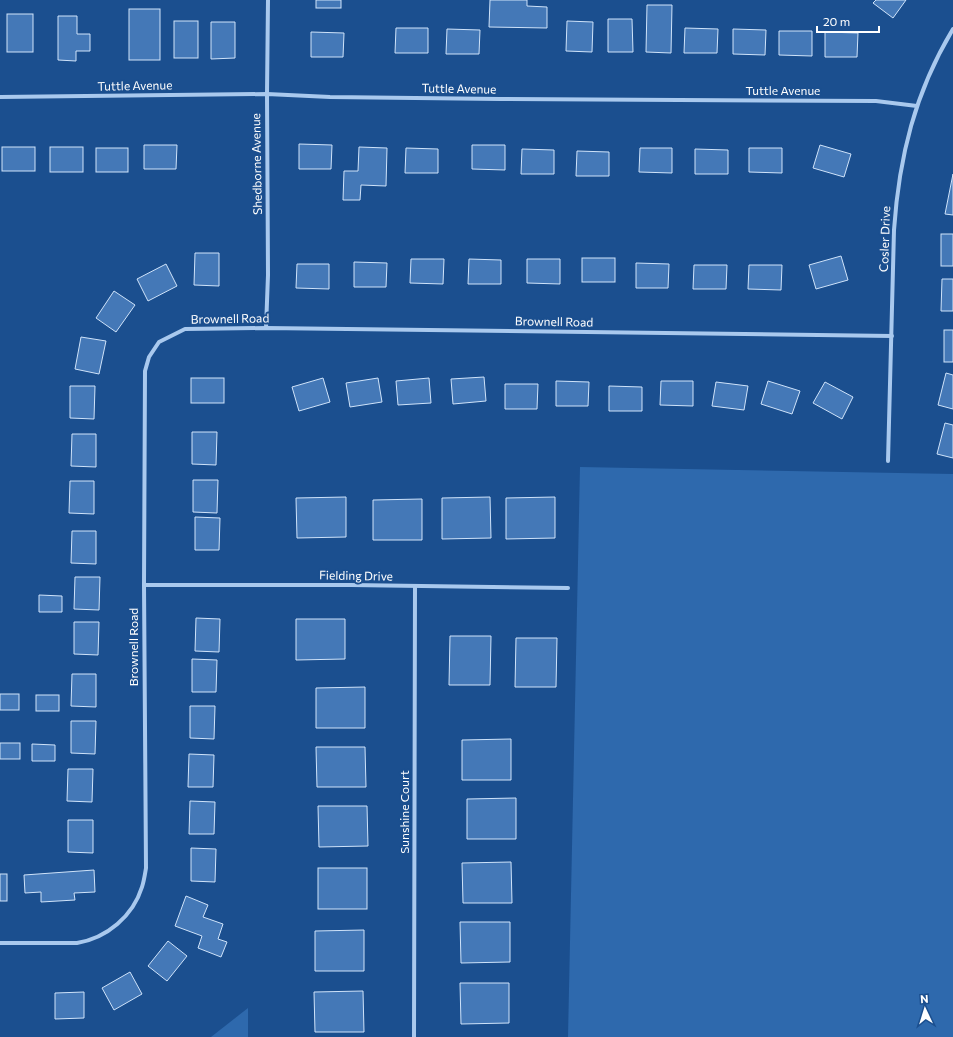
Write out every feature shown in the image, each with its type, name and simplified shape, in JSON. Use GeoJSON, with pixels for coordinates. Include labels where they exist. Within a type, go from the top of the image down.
{"type":"FeatureCollection","features":[{"type":"Feature","properties":{"kind":"street","name":"Shedborne Avenue"},"geometry":{"type":"LineString","coordinates":[[266,328],[268,275],[268,0]]}},
{"type":"Feature","properties":{"kind":"street","name":"Cosler Drive"},"geometry":{"type":"LineString","coordinates":[[888,461],[894,230],[897,194],[904,153],[917,106],[928,76],[953,29]]}},
{"type":"Feature","properties":{"kind":"street","name":"Tuttle Avenue"},"geometry":{"type":"LineString","coordinates":[[0,97],[267,94],[330,97],[876,101],[917,106]]}},
{"type":"Feature","properties":{"kind":"street","name":"Brownell Road"},"geometry":{"type":"LineString","coordinates":[[0,943],[77,943],[106,933],[124,918],[135,903],[142,886],[146,868],[144,585],[145,371],[149,357],[159,342],[185,329],[266,328],[892,336]]}},
{"type":"Feature","properties":{"kind":"street","name":"Fielding Drive"},"geometry":{"type":"LineString","coordinates":[[144,585],[351,585],[568,588]]}},
{"type":"Feature","properties":{"kind":"street","name":"Sunshine Court"},"geometry":{"type":"LineString","coordinates":[[414,1037],[415,587]]}},
{"type":"Feature","properties":{"kind":"shaded area"},"geometry":{"type":"Polygon","coordinates":[[[580,467],[953,474],[953,1037],[568,1037],[580,467]]]}},
{"type":"Feature","properties":{"kind":"shaded area"},"geometry":{"type":"Polygon","coordinates":[[[248,1008],[248,1037],[211,1037],[248,1008]]]}},
{"type":"Feature","properties":{"kind":"building"},"geometry":{"type":"Polygon","coordinates":[[[316,0],[341,0],[341,8],[316,8],[316,0]]]}},
{"type":"Feature","properties":{"kind":"building"},"geometry":{"type":"Polygon","coordinates":[[[490,0],[527,0],[527,6],[547,7],[547,28],[489,27],[490,0]]]}},
{"type":"Feature","properties":{"kind":"building"},"geometry":{"type":"Polygon","coordinates":[[[876,0],[906,0],[893,18],[873,3],[876,0]]]}},
{"type":"Feature","properties":{"kind":"building"},"geometry":{"type":"Polygon","coordinates":[[[647,5],[672,5],[671,53],[646,52],[647,5]]]}},
{"type":"Feature","properties":{"kind":"building"},"geometry":{"type":"Polygon","coordinates":[[[129,9],[160,9],[160,60],[129,60],[129,9]]]}},
{"type":"Feature","properties":{"kind":"building"},"geometry":{"type":"Polygon","coordinates":[[[7,14],[33,14],[33,52],[7,52],[7,14]]]}},
{"type":"Feature","properties":{"kind":"building"},"geometry":{"type":"Polygon","coordinates":[[[58,16],[77,16],[77,34],[90,34],[90,51],[76,51],[76,61],[58,60],[58,16]]]}},
{"type":"Feature","properties":{"kind":"building"},"geometry":{"type":"Polygon","coordinates":[[[608,19],[632,19],[633,52],[608,52],[608,19]]]}},
{"type":"Feature","properties":{"kind":"building"},"geometry":{"type":"Polygon","coordinates":[[[174,21],[198,21],[198,58],[174,58],[174,21]]]}},
{"type":"Feature","properties":{"kind":"building"},"geometry":{"type":"Polygon","coordinates":[[[567,21],[593,22],[592,52],[566,51],[567,21]]]}},
{"type":"Feature","properties":{"kind":"building"},"geometry":{"type":"Polygon","coordinates":[[[211,22],[235,22],[235,58],[211,59],[211,22]]]}},
{"type":"Feature","properties":{"kind":"building"},"geometry":{"type":"Polygon","coordinates":[[[396,28],[428,28],[428,53],[395,53],[396,28]]]}},
{"type":"Feature","properties":{"kind":"building"},"geometry":{"type":"Polygon","coordinates":[[[685,28],[718,29],[717,53],[684,53],[685,28]]]}},
{"type":"Feature","properties":{"kind":"building"},"geometry":{"type":"Polygon","coordinates":[[[447,29],[480,30],[479,54],[446,54],[447,29]]]}},
{"type":"Feature","properties":{"kind":"building"},"geometry":{"type":"Polygon","coordinates":[[[733,29],[766,30],[765,55],[733,54],[733,29]]]}},
{"type":"Feature","properties":{"kind":"building"},"geometry":{"type":"Polygon","coordinates":[[[779,31],[812,31],[812,56],[779,55],[779,31]]]}},
{"type":"Feature","properties":{"kind":"building"},"geometry":{"type":"Polygon","coordinates":[[[311,32],[344,33],[343,57],[311,57],[311,32]]]}},
{"type":"Feature","properties":{"kind":"building"},"geometry":{"type":"Polygon","coordinates":[[[825,32],[858,33],[857,57],[825,57],[825,32]]]}},
{"type":"Feature","properties":{"kind":"building"},"geometry":{"type":"Polygon","coordinates":[[[299,144],[332,145],[331,169],[299,169],[299,144]]]}},
{"type":"Feature","properties":{"kind":"building"},"geometry":{"type":"Polygon","coordinates":[[[144,145],[177,145],[176,169],[144,169],[144,145]]]}},
{"type":"Feature","properties":{"kind":"building"},"geometry":{"type":"Polygon","coordinates":[[[472,145],[505,145],[505,170],[472,169],[472,145]]]}},
{"type":"Feature","properties":{"kind":"building"},"geometry":{"type":"Polygon","coordinates":[[[820,145],[851,154],[844,177],[813,168],[820,145]]]}},
{"type":"Feature","properties":{"kind":"building"},"geometry":{"type":"Polygon","coordinates":[[[2,147],[35,147],[35,171],[2,171],[2,147]]]}},
{"type":"Feature","properties":{"kind":"building"},"geometry":{"type":"Polygon","coordinates":[[[50,147],[83,147],[83,172],[50,172],[50,147]]]}},
{"type":"Feature","properties":{"kind":"building"},"geometry":{"type":"Polygon","coordinates":[[[359,147],[387,148],[386,186],[361,185],[360,200],[343,200],[344,171],[358,171],[359,147]]]}},
{"type":"Feature","properties":{"kind":"building"},"geometry":{"type":"Polygon","coordinates":[[[96,148],[128,148],[128,172],[96,172],[96,148]]]}},
{"type":"Feature","properties":{"kind":"building"},"geometry":{"type":"Polygon","coordinates":[[[406,148],[438,149],[438,173],[405,173],[406,148]]]}},
{"type":"Feature","properties":{"kind":"building"},"geometry":{"type":"Polygon","coordinates":[[[640,148],[672,148],[672,173],[639,172],[640,148]]]}},
{"type":"Feature","properties":{"kind":"building"},"geometry":{"type":"Polygon","coordinates":[[[749,148],[782,148],[782,173],[749,172],[749,148]]]}},
{"type":"Feature","properties":{"kind":"building"},"geometry":{"type":"Polygon","coordinates":[[[522,149],[554,150],[554,174],[521,174],[522,149]]]}},
{"type":"Feature","properties":{"kind":"building"},"geometry":{"type":"Polygon","coordinates":[[[695,149],[728,150],[728,174],[695,174],[695,149]]]}},
{"type":"Feature","properties":{"kind":"building"},"geometry":{"type":"Polygon","coordinates":[[[577,151],[609,152],[609,176],[576,176],[577,151]]]}},
{"type":"Feature","properties":{"kind":"building"},"geometry":{"type":"Polygon","coordinates":[[[953,174],[953,215],[945,214],[953,174]]]}},
{"type":"Feature","properties":{"kind":"building"},"geometry":{"type":"Polygon","coordinates":[[[941,234],[953,234],[953,266],[941,266],[941,234]]]}},
{"type":"Feature","properties":{"kind":"building"},"geometry":{"type":"Polygon","coordinates":[[[195,253],[219,253],[219,286],[194,285],[195,253]]]}},
{"type":"Feature","properties":{"kind":"building"},"geometry":{"type":"Polygon","coordinates":[[[841,256],[848,280],[816,289],[809,265],[841,256]]]}},
{"type":"Feature","properties":{"kind":"building"},"geometry":{"type":"Polygon","coordinates":[[[582,258],[615,258],[615,282],[582,282],[582,258]]]}},
{"type":"Feature","properties":{"kind":"building"},"geometry":{"type":"Polygon","coordinates":[[[411,259],[444,259],[443,284],[410,283],[411,259]]]}},
{"type":"Feature","properties":{"kind":"building"},"geometry":{"type":"Polygon","coordinates":[[[469,259],[501,260],[501,284],[468,284],[469,259]]]}},
{"type":"Feature","properties":{"kind":"building"},"geometry":{"type":"Polygon","coordinates":[[[527,259],[560,259],[560,284],[527,283],[527,259]]]}},
{"type":"Feature","properties":{"kind":"building"},"geometry":{"type":"Polygon","coordinates":[[[354,262],[387,263],[386,287],[354,287],[354,262]]]}},
{"type":"Feature","properties":{"kind":"building"},"geometry":{"type":"Polygon","coordinates":[[[636,263],[669,264],[668,288],[636,288],[636,263]]]}},
{"type":"Feature","properties":{"kind":"building"},"geometry":{"type":"Polygon","coordinates":[[[166,264],[177,286],[148,301],[137,279],[166,264]]]}},
{"type":"Feature","properties":{"kind":"building"},"geometry":{"type":"Polygon","coordinates":[[[297,264],[329,264],[329,289],[296,288],[297,264]]]}},
{"type":"Feature","properties":{"kind":"building"},"geometry":{"type":"Polygon","coordinates":[[[694,265],[727,265],[726,289],[693,289],[694,265]]]}},
{"type":"Feature","properties":{"kind":"building"},"geometry":{"type":"Polygon","coordinates":[[[749,265],[782,265],[781,290],[748,289],[749,265]]]}},
{"type":"Feature","properties":{"kind":"building"},"geometry":{"type":"Polygon","coordinates":[[[942,279],[953,279],[953,311],[941,311],[942,279]]]}},
{"type":"Feature","properties":{"kind":"building"},"geometry":{"type":"Polygon","coordinates":[[[114,291],[135,305],[116,332],[96,318],[114,291]]]}},
{"type":"Feature","properties":{"kind":"building"},"geometry":{"type":"Polygon","coordinates":[[[944,330],[953,330],[953,362],[944,362],[944,330]]]}},
{"type":"Feature","properties":{"kind":"building"},"geometry":{"type":"Polygon","coordinates":[[[81,337],[106,341],[99,374],[75,369],[81,337]]]}},
{"type":"Feature","properties":{"kind":"building"},"geometry":{"type":"Polygon","coordinates":[[[946,373],[953,375],[953,409],[938,405],[946,373]]]}},
{"type":"Feature","properties":{"kind":"building"},"geometry":{"type":"Polygon","coordinates":[[[484,377],[486,401],[453,404],[451,379],[484,377]]]}},
{"type":"Feature","properties":{"kind":"building"},"geometry":{"type":"Polygon","coordinates":[[[191,378],[224,378],[224,403],[191,403],[191,378]]]}},
{"type":"Feature","properties":{"kind":"building"},"geometry":{"type":"Polygon","coordinates":[[[323,378],[330,402],[299,411],[292,387],[323,378]]]}},
{"type":"Feature","properties":{"kind":"building"},"geometry":{"type":"Polygon","coordinates":[[[378,378],[382,402],[350,407],[346,383],[378,378]]]}},
{"type":"Feature","properties":{"kind":"building"},"geometry":{"type":"Polygon","coordinates":[[[429,378],[431,403],[398,405],[396,381],[429,378]]]}},
{"type":"Feature","properties":{"kind":"building"},"geometry":{"type":"Polygon","coordinates":[[[556,381],[589,382],[588,406],[556,406],[556,381]]]}},
{"type":"Feature","properties":{"kind":"building"},"geometry":{"type":"Polygon","coordinates":[[[661,381],[693,381],[693,406],[660,405],[661,381]]]}},
{"type":"Feature","properties":{"kind":"building"},"geometry":{"type":"Polygon","coordinates":[[[768,381],[800,391],[792,414],[761,404],[768,381]]]}},
{"type":"Feature","properties":{"kind":"building"},"geometry":{"type":"Polygon","coordinates":[[[716,382],[748,386],[744,410],[712,406],[716,382]]]}},
{"type":"Feature","properties":{"kind":"building"},"geometry":{"type":"Polygon","coordinates":[[[825,382],[853,397],[842,419],[813,403],[825,382]]]}},
{"type":"Feature","properties":{"kind":"building"},"geometry":{"type":"Polygon","coordinates":[[[505,384],[538,384],[537,409],[505,409],[505,384]]]}},
{"type":"Feature","properties":{"kind":"building"},"geometry":{"type":"Polygon","coordinates":[[[70,386],[95,386],[94,419],[70,418],[70,386]]]}},
{"type":"Feature","properties":{"kind":"building"},"geometry":{"type":"Polygon","coordinates":[[[609,386],[642,387],[642,411],[609,411],[609,386]]]}},
{"type":"Feature","properties":{"kind":"building"},"geometry":{"type":"Polygon","coordinates":[[[945,423],[953,425],[953,458],[937,454],[945,423]]]}},
{"type":"Feature","properties":{"kind":"building"},"geometry":{"type":"Polygon","coordinates":[[[192,432],[217,432],[216,465],[192,464],[192,432]]]}},
{"type":"Feature","properties":{"kind":"building"},"geometry":{"type":"Polygon","coordinates":[[[72,434],[96,434],[96,467],[71,466],[72,434]]]}},
{"type":"Feature","properties":{"kind":"building"},"geometry":{"type":"Polygon","coordinates":[[[193,480],[218,480],[217,513],[193,512],[193,480]]]}},
{"type":"Feature","properties":{"kind":"building"},"geometry":{"type":"Polygon","coordinates":[[[70,481],[94,481],[94,514],[69,513],[70,481]]]}},
{"type":"Feature","properties":{"kind":"building"},"geometry":{"type":"Polygon","coordinates":[[[346,497],[346,537],[297,538],[296,498],[346,497]]]}},
{"type":"Feature","properties":{"kind":"building"},"geometry":{"type":"Polygon","coordinates":[[[490,497],[491,538],[442,539],[442,498],[490,497]]]}},
{"type":"Feature","properties":{"kind":"building"},"geometry":{"type":"Polygon","coordinates":[[[555,497],[555,538],[506,539],[506,498],[555,497]]]}},
{"type":"Feature","properties":{"kind":"building"},"geometry":{"type":"Polygon","coordinates":[[[422,499],[422,540],[373,540],[373,500],[422,499]]]}},
{"type":"Feature","properties":{"kind":"building"},"geometry":{"type":"Polygon","coordinates":[[[195,517],[220,518],[219,550],[195,550],[195,517]]]}},
{"type":"Feature","properties":{"kind":"building"},"geometry":{"type":"Polygon","coordinates":[[[72,531],[96,531],[96,564],[71,563],[72,531]]]}},
{"type":"Feature","properties":{"kind":"building"},"geometry":{"type":"Polygon","coordinates":[[[75,577],[100,577],[99,610],[74,609],[75,577]]]}},
{"type":"Feature","properties":{"kind":"building"},"geometry":{"type":"Polygon","coordinates":[[[39,595],[62,596],[62,612],[39,612],[39,595]]]}},
{"type":"Feature","properties":{"kind":"building"},"geometry":{"type":"Polygon","coordinates":[[[196,618],[220,619],[219,652],[195,651],[196,618]]]}},
{"type":"Feature","properties":{"kind":"building"},"geometry":{"type":"Polygon","coordinates":[[[296,619],[345,619],[345,659],[296,660],[296,619]]]}},
{"type":"Feature","properties":{"kind":"building"},"geometry":{"type":"Polygon","coordinates":[[[74,622],[99,622],[98,655],[74,654],[74,622]]]}},
{"type":"Feature","properties":{"kind":"building"},"geometry":{"type":"Polygon","coordinates":[[[450,636],[491,636],[490,685],[449,685],[450,636]]]}},
{"type":"Feature","properties":{"kind":"building"},"geometry":{"type":"Polygon","coordinates":[[[516,638],[557,638],[556,687],[515,687],[516,638]]]}},
{"type":"Feature","properties":{"kind":"building"},"geometry":{"type":"Polygon","coordinates":[[[192,659],[217,660],[216,692],[192,692],[192,659]]]}},
{"type":"Feature","properties":{"kind":"building"},"geometry":{"type":"Polygon","coordinates":[[[72,674],[96,674],[96,707],[71,706],[72,674]]]}},
{"type":"Feature","properties":{"kind":"building"},"geometry":{"type":"Polygon","coordinates":[[[365,687],[365,728],[316,728],[316,688],[365,687]]]}},
{"type":"Feature","properties":{"kind":"building"},"geometry":{"type":"Polygon","coordinates":[[[0,694],[19,694],[19,710],[0,710],[0,694]]]}},
{"type":"Feature","properties":{"kind":"building"},"geometry":{"type":"Polygon","coordinates":[[[36,695],[59,695],[59,711],[36,711],[36,695]]]}},
{"type":"Feature","properties":{"kind":"building"},"geometry":{"type":"Polygon","coordinates":[[[190,706],[215,706],[214,739],[190,738],[190,706]]]}},
{"type":"Feature","properties":{"kind":"building"},"geometry":{"type":"Polygon","coordinates":[[[71,721],[96,721],[95,754],[71,753],[71,721]]]}},
{"type":"Feature","properties":{"kind":"building"},"geometry":{"type":"Polygon","coordinates":[[[511,739],[511,780],[462,780],[462,740],[511,739]]]}},
{"type":"Feature","properties":{"kind":"building"},"geometry":{"type":"Polygon","coordinates":[[[0,743],[20,743],[20,759],[0,759],[0,743]]]}},
{"type":"Feature","properties":{"kind":"building"},"geometry":{"type":"Polygon","coordinates":[[[32,744],[55,745],[55,761],[32,761],[32,744]]]}},
{"type":"Feature","properties":{"kind":"building"},"geometry":{"type":"Polygon","coordinates":[[[316,747],[365,747],[366,787],[317,787],[316,747]]]}},
{"type":"Feature","properties":{"kind":"building"},"geometry":{"type":"Polygon","coordinates":[[[189,754],[214,755],[213,787],[188,787],[189,754]]]}},
{"type":"Feature","properties":{"kind":"building"},"geometry":{"type":"Polygon","coordinates":[[[68,769],[93,769],[92,802],[67,801],[68,769]]]}},
{"type":"Feature","properties":{"kind":"building"},"geometry":{"type":"Polygon","coordinates":[[[516,798],[516,839],[467,839],[467,799],[516,798]]]}},
{"type":"Feature","properties":{"kind":"building"},"geometry":{"type":"Polygon","coordinates":[[[190,801],[215,802],[214,834],[189,834],[190,801]]]}},
{"type":"Feature","properties":{"kind":"building"},"geometry":{"type":"Polygon","coordinates":[[[318,806],[367,806],[368,846],[319,847],[318,806]]]}},
{"type":"Feature","properties":{"kind":"building"},"geometry":{"type":"Polygon","coordinates":[[[68,820],[93,820],[93,853],[68,852],[68,820]]]}},
{"type":"Feature","properties":{"kind":"building"},"geometry":{"type":"Polygon","coordinates":[[[191,848],[216,849],[215,882],[191,881],[191,848]]]}},
{"type":"Feature","properties":{"kind":"building"},"geometry":{"type":"Polygon","coordinates":[[[511,862],[512,903],[463,903],[462,863],[511,862]]]}},
{"type":"Feature","properties":{"kind":"building"},"geometry":{"type":"Polygon","coordinates":[[[318,868],[367,868],[367,909],[318,909],[318,868]]]}},
{"type":"Feature","properties":{"kind":"building"},"geometry":{"type":"Polygon","coordinates":[[[94,870],[95,892],[74,893],[75,900],[41,902],[41,892],[25,893],[24,875],[94,870]]]}},
{"type":"Feature","properties":{"kind":"building"},"geometry":{"type":"Polygon","coordinates":[[[0,874],[7,874],[7,901],[0,901],[0,874]]]}},
{"type":"Feature","properties":{"kind":"building"},"geometry":{"type":"Polygon","coordinates":[[[186,896],[208,905],[203,917],[223,924],[218,939],[227,942],[221,957],[198,948],[202,936],[175,926],[186,896]]]}},
{"type":"Feature","properties":{"kind":"building"},"geometry":{"type":"Polygon","coordinates":[[[460,922],[510,922],[510,962],[461,963],[460,922]]]}},
{"type":"Feature","properties":{"kind":"building"},"geometry":{"type":"Polygon","coordinates":[[[364,930],[364,971],[315,971],[315,931],[364,930]]]}},
{"type":"Feature","properties":{"kind":"building"},"geometry":{"type":"Polygon","coordinates":[[[168,941],[187,956],[167,981],[148,966],[168,941]]]}},
{"type":"Feature","properties":{"kind":"building"},"geometry":{"type":"Polygon","coordinates":[[[130,972],[142,994],[114,1010],[102,988],[130,972]]]}},
{"type":"Feature","properties":{"kind":"building"},"geometry":{"type":"Polygon","coordinates":[[[460,983],[509,983],[509,1023],[461,1024],[460,983]]]}},
{"type":"Feature","properties":{"kind":"building"},"geometry":{"type":"Polygon","coordinates":[[[363,991],[364,1032],[315,1032],[314,992],[363,991]]]}},
{"type":"Feature","properties":{"kind":"building"},"geometry":{"type":"Polygon","coordinates":[[[84,992],[84,1018],[55,1019],[55,993],[84,992]]]}}]}
